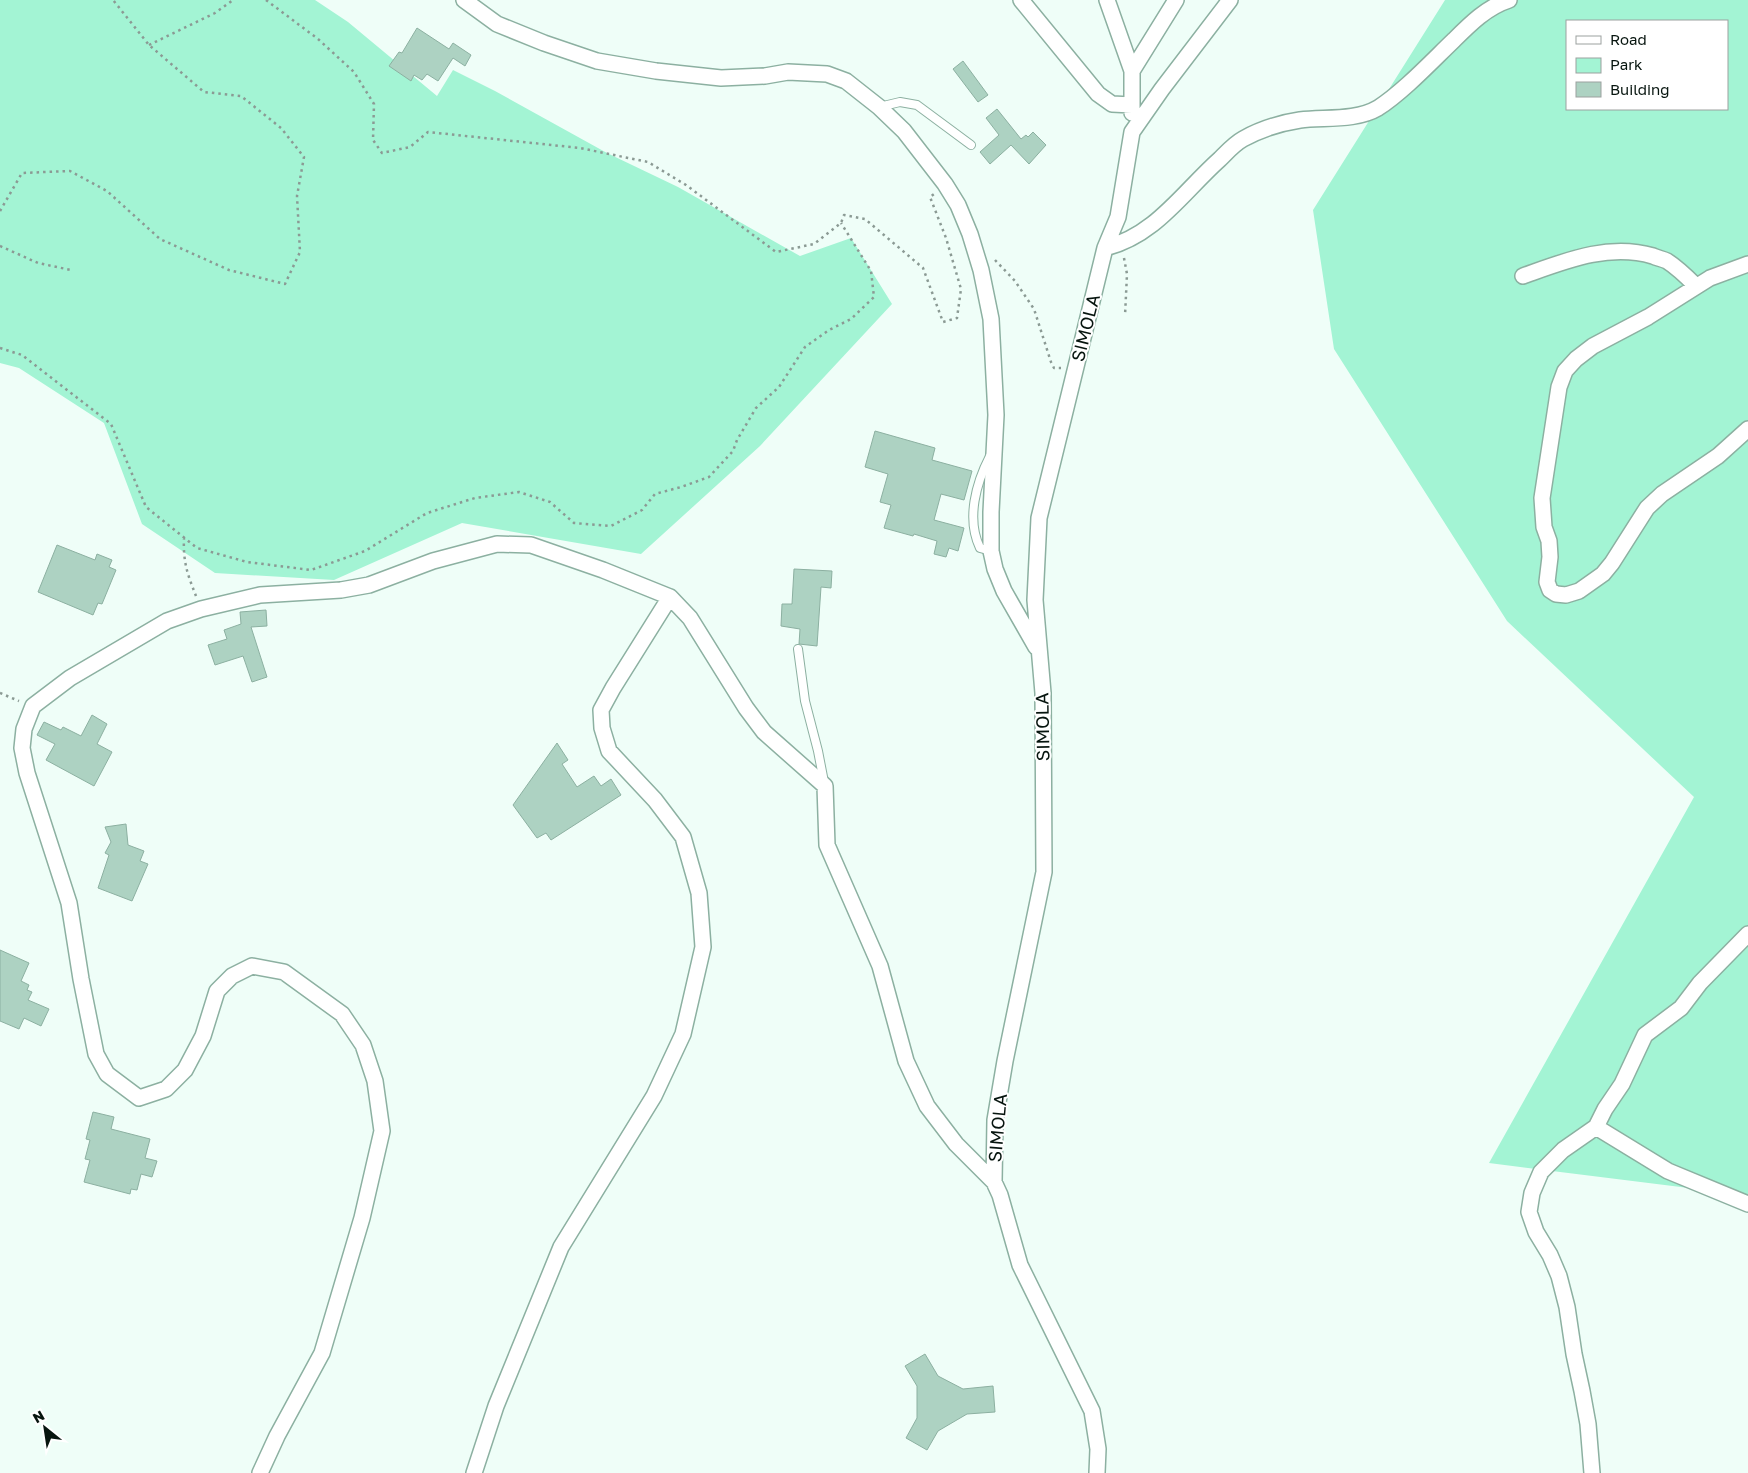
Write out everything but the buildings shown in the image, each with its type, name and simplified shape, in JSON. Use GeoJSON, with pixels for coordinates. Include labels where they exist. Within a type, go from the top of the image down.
{"type":"FeatureCollection","features":[{"type":"Feature","properties":{"kind":"street"},"geometry":{"type":"LineString","coordinates":[[464,0],[497,24],[544,43],[597,60],[656,71],[721,78],[765,76],[788,72],[827,74],[846,81],[879,107],[904,131],[946,184],[958,205],[970,234],[981,270],[991,319],[996,415],[991,551],[995,569],[1004,591],[1040,652]]}},
{"type":"Feature","properties":{"kind":"street"},"geometry":{"type":"LineString","coordinates":[[1021,0],[1098,94],[1112,104],[1132,105]]}},
{"type":"Feature","properties":{"kind":"street"},"geometry":{"type":"LineString","coordinates":[[1107,0],[1132,71],[1132,132]]}},
{"type":"Feature","properties":{"kind":"street"},"geometry":{"type":"LineString","coordinates":[[1132,71],[1176,0]]}},
{"type":"Feature","properties":{"kind":"street","name":"SIMOLA"},"geometry":{"type":"LineString","coordinates":[[1097,1473],[1098,1449],[1092,1411],[1020,1265],[1000,1194],[994,1182],[996,1120],[1005,1061],[1044,872],[1043,693],[1035,600],[1039,518],[1105,248],[1118,216],[1132,132],[1162,89],[1230,0]]}},
{"type":"Feature","properties":{"kind":"street"},"geometry":{"type":"LineString","coordinates":[[1105,248],[1121,245],[1155,223],[1212,165],[1240,140],[1262,129],[1300,120],[1362,115],[1377,109],[1393,97],[1474,20],[1509,0]]}},
{"type":"Feature","properties":{"kind":"street"},"geometry":{"type":"LineString","coordinates":[[1523,276],[1575,257],[1610,251],[1637,252],[1665,260],[1681,271],[1696,286]]}},
{"type":"Feature","properties":{"kind":"street"},"geometry":{"type":"LineString","coordinates":[[1748,264],[1710,278],[1648,317],[1593,346],[1566,371],[1557,396],[1542,498],[1544,527],[1549,541],[1550,557],[1547,582],[1550,590],[1556,594],[1566,595],[1579,591],[1603,574],[1647,508],[1662,494],[1718,456],[1748,429]]}},
{"type":"Feature","properties":{"kind":"street"},"geometry":{"type":"LineString","coordinates":[[260,1473],[277,1436],[322,1353],[362,1218],[382,1131],[374,1082],[364,1045],[342,1014],[284,972],[252,966],[232,976],[217,991],[203,1036],[185,1070],[166,1089],[139,1098],[107,1074],[96,1054],[81,979],[69,903],[27,773],[22,748],[24,729],[33,706],[70,678],[167,621],[201,609],[260,595],[342,590],[369,585],[433,561],[497,544],[531,545],[603,570],[670,597],[690,618],[746,708],[764,732],[824,786],[827,845],[880,966],[906,1061],[928,1106],[956,1144],[994,1182]]}},
{"type":"Feature","properties":{"kind":"street"},"geometry":{"type":"LineString","coordinates":[[474,1473],[496,1406],[561,1247],[654,1096],[684,1034],[703,947],[699,893],[683,837],[655,800],[609,751],[602,728],[601,710],[670,597]]}},
{"type":"Feature","properties":{"kind":"street"},"geometry":{"type":"LineString","coordinates":[[1592,1473],[1588,1424],[1567,1307],[1559,1276],[1550,1254],[1536,1232],[1529,1212],[1532,1193],[1541,1172],[1563,1150],[1596,1127],[1604,1109],[1622,1084],[1645,1035],[1681,1008],[1700,983],[1748,934]]}},
{"type":"Feature","properties":{"kind":"street"},"geometry":{"type":"LineString","coordinates":[[1596,1127],[1668,1171],[1748,1204]]}},
{"type":"Feature","properties":{"kind":"lane"},"geometry":{"type":"LineString","coordinates":[[879,107],[900,102],[918,105],[971,146]]}},
{"type":"Feature","properties":{"kind":"lane"},"geometry":{"type":"LineString","coordinates":[[798,649],[804,702],[818,751],[824,786]]}},
{"type":"Feature","properties":{"kind":"path"},"geometry":{"type":"LineString","coordinates":[[0,211],[22,173],[70,171],[107,191],[160,239],[229,270],[285,284],[300,252],[297,196],[304,157],[281,128],[241,96],[204,92],[149,44],[113,0]]}},
{"type":"Feature","properties":{"kind":"path"},"geometry":{"type":"LineString","coordinates":[[149,44],[215,13],[233,0]]}},
{"type":"Feature","properties":{"kind":"path"},"geometry":{"type":"LineString","coordinates":[[266,0],[318,39],[354,72],[374,104],[373,140],[382,153],[410,147],[428,132],[580,148],[648,162],[686,185],[776,252],[814,244],[842,223],[844,215],[864,219],[923,268],[943,322],[958,318],[961,289],[946,238],[930,197],[946,184]]}},
{"type":"Feature","properties":{"kind":"path"},"geometry":{"type":"LineString","coordinates":[[0,348],[22,355],[111,424],[146,507],[197,548],[247,562],[311,570],[365,551],[427,512],[475,498],[519,492],[550,502],[574,523],[611,526],[642,510],[655,494],[709,477],[733,451],[737,440],[756,408],[779,388],[805,347],[829,330],[851,320],[874,297],[872,270],[842,223]]}},
{"type":"Feature","properties":{"kind":"path"},"geometry":{"type":"LineString","coordinates":[[1121,245],[1126,274],[1125,316]]}},
{"type":"Feature","properties":{"kind":"path"},"geometry":{"type":"LineString","coordinates":[[0,246],[38,263],[72,270]]}},
{"type":"Feature","properties":{"kind":"path"},"geometry":{"type":"LineString","coordinates":[[989,254],[1015,281],[1034,309],[1054,368],[1065,366]]}},
{"type":"Feature","properties":{"kind":"path"},"geometry":{"type":"LineString","coordinates":[[184,537],[186,570],[201,609]]}},
{"type":"Feature","properties":{"kind":"path"},"geometry":{"type":"LineString","coordinates":[[0,693],[33,706]]}},
{"type":"Feature","properties":{"kind":"green space"},"geometry":{"type":"Polygon","coordinates":[[[0,0],[315,0],[348,22],[437,96],[453,70],[607,153],[678,187],[800,256],[851,238],[892,304],[760,446],[641,554],[462,523],[334,580],[215,573],[142,524],[104,423],[19,368],[0,363],[0,0]]]}},
{"type":"Feature","properties":{"kind":"green space"},"geometry":{"type":"Polygon","coordinates":[[[1445,0],[1748,0],[1748,1194],[1489,1163],[1694,797],[1507,621],[1334,349],[1313,210],[1445,0]]]}}]}
